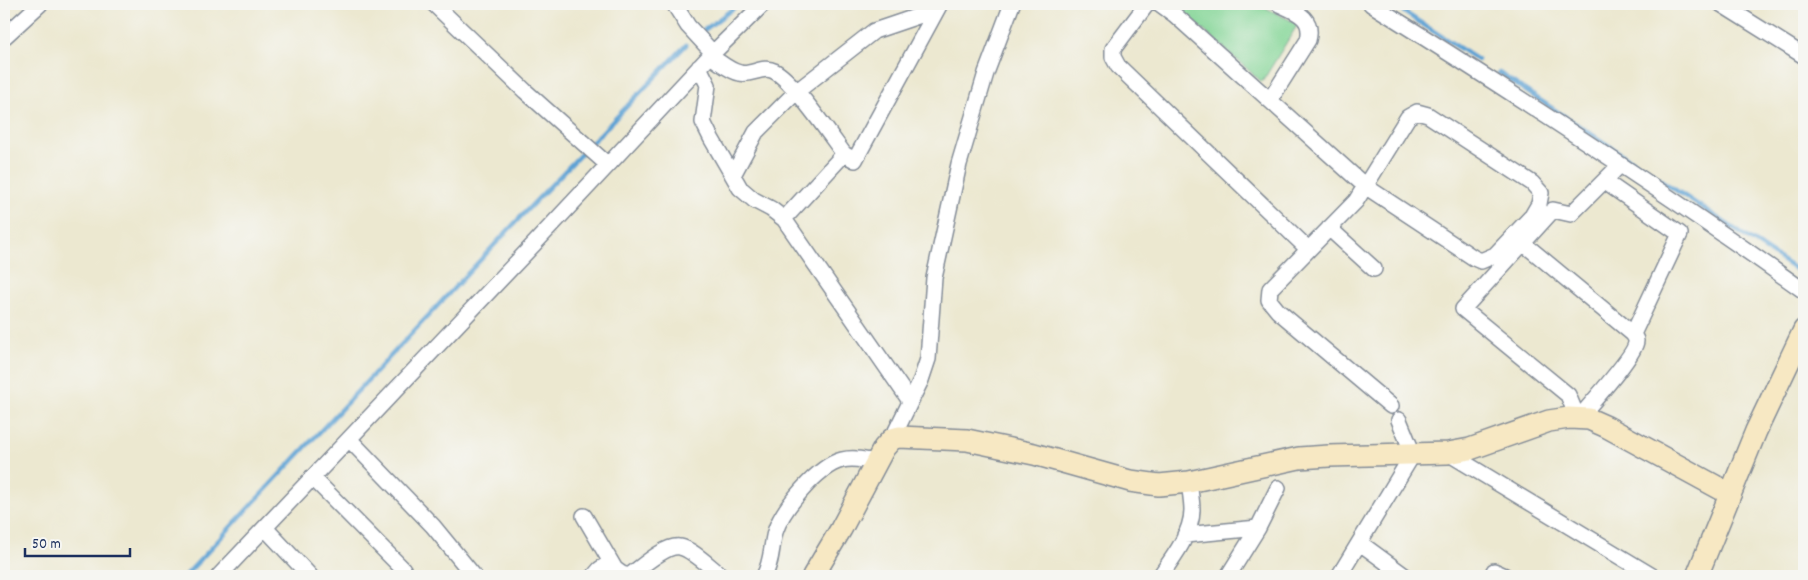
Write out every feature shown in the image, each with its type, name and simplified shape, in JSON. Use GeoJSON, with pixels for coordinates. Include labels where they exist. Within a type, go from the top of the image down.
{"type":"FeatureCollection","features":[{"type":"Feature","properties":{"kind":"street"},"geometry":{"type":"LineString","coordinates":[[4,37],[40,4]]}},
{"type":"Feature","properties":{"kind":"street"},"geometry":{"type":"LineString","coordinates":[[434,4],[608,165]]}},
{"type":"Feature","properties":{"kind":"street"},"geometry":{"type":"LineString","coordinates":[[674,4],[707,58],[708,85],[703,122],[740,188],[754,200],[784,219],[910,401]]}},
{"type":"Feature","properties":{"kind":"street"},"geometry":{"type":"LineString","coordinates":[[219,576],[534,244],[707,58],[763,4]]}},
{"type":"Feature","properties":{"kind":"street"},"geometry":{"type":"LineString","coordinates":[[813,576],[841,529],[884,448],[892,439],[921,380],[928,359],[934,278],[959,164],[986,73],[1012,4]]}},
{"type":"Feature","properties":{"kind":"street"},"geometry":{"type":"LineString","coordinates":[[1147,4],[1113,49],[1113,57],[1118,66],[1308,249]]}},
{"type":"Feature","properties":{"kind":"street"},"geometry":{"type":"LineString","coordinates":[[1160,4],[1175,15],[1365,186],[1474,258],[1481,261],[1495,255],[1532,216],[1539,204],[1541,192],[1532,183],[1428,115],[1417,112],[1408,117],[1365,186],[1356,200],[1270,289],[1269,300],[1278,311],[1391,406]]}},
{"type":"Feature","properties":{"kind":"street"},"geometry":{"type":"LineString","coordinates":[[1270,100],[1308,40],[1310,30],[1307,21],[1301,15],[1279,4]]}},
{"type":"Feature","properties":{"kind":"street"},"geometry":{"type":"LineString","coordinates":[[1371,4],[1620,165],[1804,292]]}},
{"type":"Feature","properties":{"kind":"street"},"geometry":{"type":"LineString","coordinates":[[1721,4],[1804,56]]}},
{"type":"Feature","properties":{"kind":"street"},"geometry":{"type":"LineString","coordinates":[[707,58],[739,73],[746,74],[767,69],[773,70],[796,92],[844,154],[855,160],[938,7]]}},
{"type":"Feature","properties":{"kind":"street"},"geometry":{"type":"LineString","coordinates":[[733,175],[762,124],[796,92],[874,31],[938,7]]}},
{"type":"Feature","properties":{"kind":"street"},"geometry":{"type":"LineString","coordinates":[[784,219],[844,154]]}},
{"type":"Feature","properties":{"kind":"street"},"geometry":{"type":"LineString","coordinates":[[1578,419],[1568,395],[1463,309],[1553,210],[1571,214],[1620,165]]}},
{"type":"Feature","properties":{"kind":"street"},"geometry":{"type":"LineString","coordinates":[[1604,181],[1680,234],[1633,334]]}},
{"type":"Feature","properties":{"kind":"street"},"geometry":{"type":"LineString","coordinates":[[1328,228],[1374,269]]}},
{"type":"Feature","properties":{"kind":"street"},"geometry":{"type":"LineString","coordinates":[[1523,243],[1633,334],[1636,341],[1633,350],[1602,392],[1578,419]]}},
{"type":"Feature","properties":{"kind":"street"},"geometry":{"type":"LineString","coordinates":[[1697,576],[1778,382],[1804,330]]}},
{"type":"Feature","properties":{"kind":"street"},"geometry":{"type":"LineString","coordinates":[[892,439],[899,437],[967,440],[1034,454],[1130,481],[1159,485],[1189,482],[1300,458],[1448,453],[1470,449],[1549,421],[1569,418],[1589,419],[1607,426],[1730,494]]}},
{"type":"Feature","properties":{"kind":"street"},"geometry":{"type":"LineString","coordinates":[[1399,420],[1413,454]]}},
{"type":"Feature","properties":{"kind":"street"},"geometry":{"type":"LineString","coordinates":[[349,440],[434,526],[474,576]]}},
{"type":"Feature","properties":{"kind":"street"},"geometry":{"type":"LineString","coordinates":[[1448,453],[1652,576]]}},
{"type":"Feature","properties":{"kind":"street"},"geometry":{"type":"LineString","coordinates":[[1339,576],[1413,454]]}},
{"type":"Feature","properties":{"kind":"street"},"geometry":{"type":"LineString","coordinates":[[764,576],[769,565],[776,530],[788,506],[801,491],[829,466],[840,460],[854,458],[876,462]]}},
{"type":"Feature","properties":{"kind":"street"},"geometry":{"type":"LineString","coordinates":[[312,477],[403,569]]}},
{"type":"Feature","properties":{"kind":"street"},"geometry":{"type":"LineString","coordinates":[[1160,576],[1185,535],[1191,521],[1192,509],[1189,482]]}},
{"type":"Feature","properties":{"kind":"street"},"geometry":{"type":"LineString","coordinates":[[1228,576],[1258,528],[1278,488]]}},
{"type":"Feature","properties":{"kind":"street"},"geometry":{"type":"LineString","coordinates":[[584,516],[615,569],[622,574],[629,576],[663,551],[672,547],[681,547],[691,552],[722,576]]}},
{"type":"Feature","properties":{"kind":"street"},"geometry":{"type":"LineString","coordinates":[[265,528],[310,576]]}},
{"type":"Feature","properties":{"kind":"street"},"geometry":{"type":"LineString","coordinates":[[1185,535],[1258,528]]}},
{"type":"Feature","properties":{"kind":"street"},"geometry":{"type":"LineString","coordinates":[[1360,543],[1405,576]]}},
{"type":"Feature","properties":{"kind":"street"},"geometry":{"type":"LineString","coordinates":[[594,576],[600,569],[611,562]]}},
{"type":"Feature","properties":{"kind":"green space"},"geometry":{"type":"Polygon","coordinates":[[[1174,4],[1258,4],[1298,24],[1262,82],[1174,4]]]}},
{"type":"Feature","properties":{"kind":"waterway"},"geometry":{"type":"LineString","coordinates":[[703,31],[739,4]]}},
{"type":"Feature","properties":{"kind":"waterway"},"geometry":{"type":"LineString","coordinates":[[1404,12],[1478,60]]}},
{"type":"Feature","properties":{"kind":"waterway"},"geometry":{"type":"LineString","coordinates":[[185,576],[528,209],[686,45]]}},
{"type":"Feature","properties":{"kind":"waterway"},"geometry":{"type":"LineString","coordinates":[[1499,73],[1804,275]]}}]}
